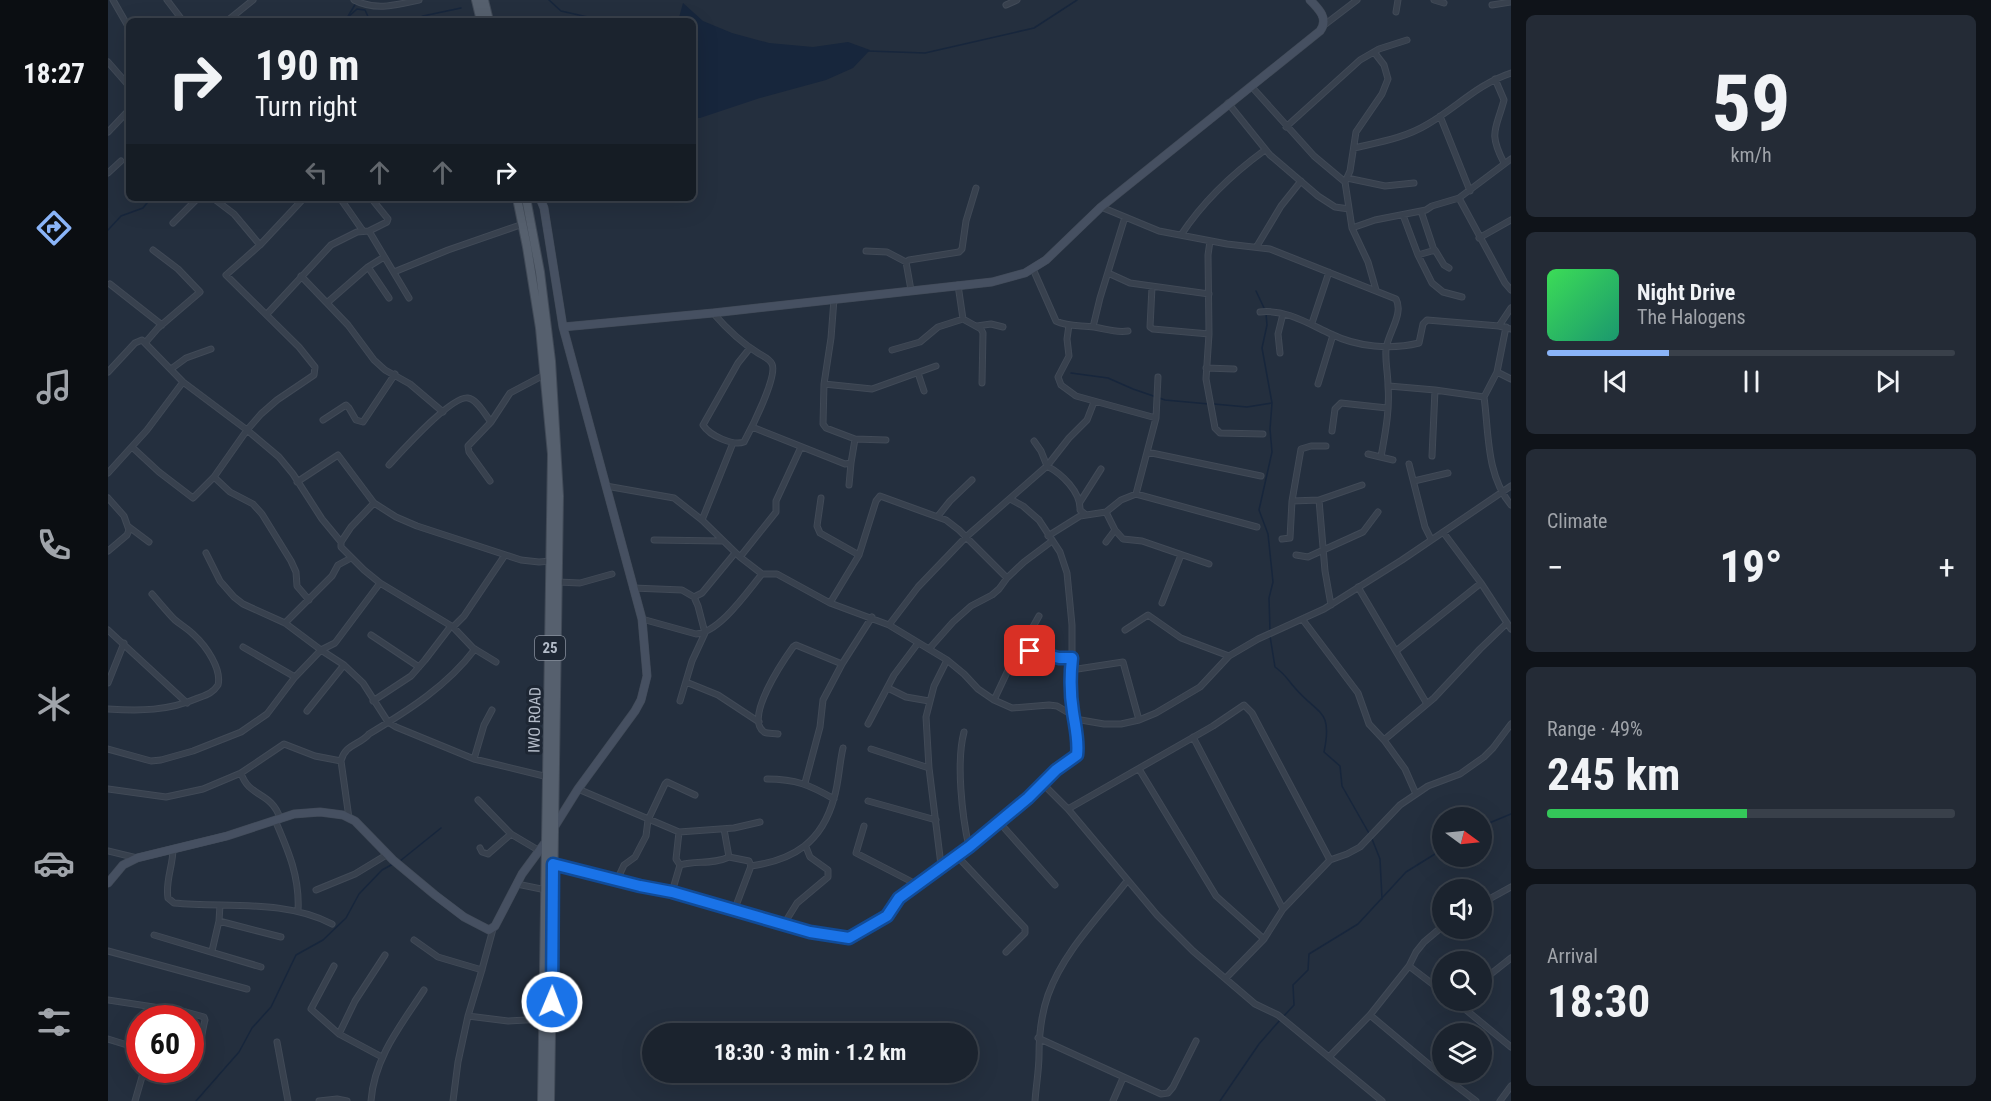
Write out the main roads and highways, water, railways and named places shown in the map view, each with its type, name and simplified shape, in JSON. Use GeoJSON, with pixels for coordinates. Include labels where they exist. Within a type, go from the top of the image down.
{"type":"FeatureCollection","features":[{"type":"Feature","properties":{"kind":"main road"},"geometry":{"type":"LineString","coordinates":[[476,0],[480,18]]}},
{"type":"Feature","properties":{"kind":"main road"},"geometry":{"type":"LineString","coordinates":[[484,0],[488,18]]}},
{"type":"Feature","properties":{"kind":"main road","name":"IWO ROAD"},"geometry":{"type":"LineString","coordinates":[[518,201],[532,276],[546,375],[552,454],[551,561],[554,644],[550,1101]]}},
{"type":"Feature","properties":{"kind":"main road","name":"IWO ROAD"},"geometry":{"type":"LineString","coordinates":[[527,201],[540,272],[552,371],[559,496],[558,582],[548,777],[542,1101]]}},
{"type":"Feature","properties":{"kind":"water"},"geometry":{"type":"Polygon","coordinates":[[[683,3],[703,21],[732,33],[769,43],[813,47],[848,42],[870,50],[853,68],[826,80],[696,118],[696,18],[679,18],[683,3]]]}},
{"type":"Feature","properties":{"kind":"waterway"},"geometry":{"type":"LineString","coordinates":[[549,0],[561,11],[592,18]]}},
{"type":"Feature","properties":{"kind":"waterway"},"geometry":{"type":"LineString","coordinates":[[868,51],[925,53],[1034,28],[1077,0]]}},
{"type":"Feature","properties":{"kind":"waterway"},"geometry":{"type":"LineString","coordinates":[[347,18],[356,3]]}},
{"type":"Feature","properties":{"kind":"waterway"},"geometry":{"type":"LineString","coordinates":[[419,18],[461,8]]}},
{"type":"Feature","properties":{"kind":"waterway"},"geometry":{"type":"LineString","coordinates":[[347,18],[357,9],[365,10],[369,18]]}},
{"type":"Feature","properties":{"kind":"waterway"},"geometry":{"type":"LineString","coordinates":[[108,230],[121,216],[143,208],[149,201]]}},
{"type":"Feature","properties":{"kind":"waterway"},"geometry":{"type":"LineString","coordinates":[[1256,291],[1265,310]]}},
{"type":"Feature","properties":{"kind":"waterway"},"geometry":{"type":"LineString","coordinates":[[1266,314],[1267,325],[1262,348],[1272,403],[1270,429],[1272,452],[1259,510],[1268,534],[1273,582],[1269,598],[1270,631]]}},
{"type":"Feature","properties":{"kind":"waterway"},"geometry":{"type":"LineString","coordinates":[[1071,373],[1108,378],[1165,400],[1209,404]]}},
{"type":"Feature","properties":{"kind":"waterway"},"geometry":{"type":"LineString","coordinates":[[1214,404],[1247,407],[1272,403]]}},
{"type":"Feature","properties":{"kind":"waterway"},"geometry":{"type":"LineString","coordinates":[[1270,636],[1275,667],[1322,714],[1326,728],[1324,752],[1340,766],[1342,786],[1370,835]]}},
{"type":"Feature","properties":{"kind":"waterway"},"geometry":{"type":"LineString","coordinates":[[1492,822],[1511,814]]}},
{"type":"Feature","properties":{"kind":"waterway"},"geometry":{"type":"LineString","coordinates":[[400,861],[441,828]]}},
{"type":"Feature","properties":{"kind":"waterway"},"geometry":{"type":"LineString","coordinates":[[1372,839],[1380,859],[1382,899]]}},
{"type":"Feature","properties":{"kind":"waterway"},"geometry":{"type":"LineString","coordinates":[[1283,1017],[1294,1005],[1293,985],[1308,970],[1309,954],[1358,924],[1406,872],[1432,856]]}},
{"type":"Feature","properties":{"kind":"waterway"},"geometry":{"type":"LineString","coordinates":[[196,1101],[239,1052],[252,1028],[271,1007],[296,955],[323,940],[346,918],[359,894],[382,870],[393,864]]}},
{"type":"Feature","properties":{"kind":"waterway"},"geometry":{"type":"LineString","coordinates":[[1220,1101],[1259,1044],[1280,1020]]}}]}
